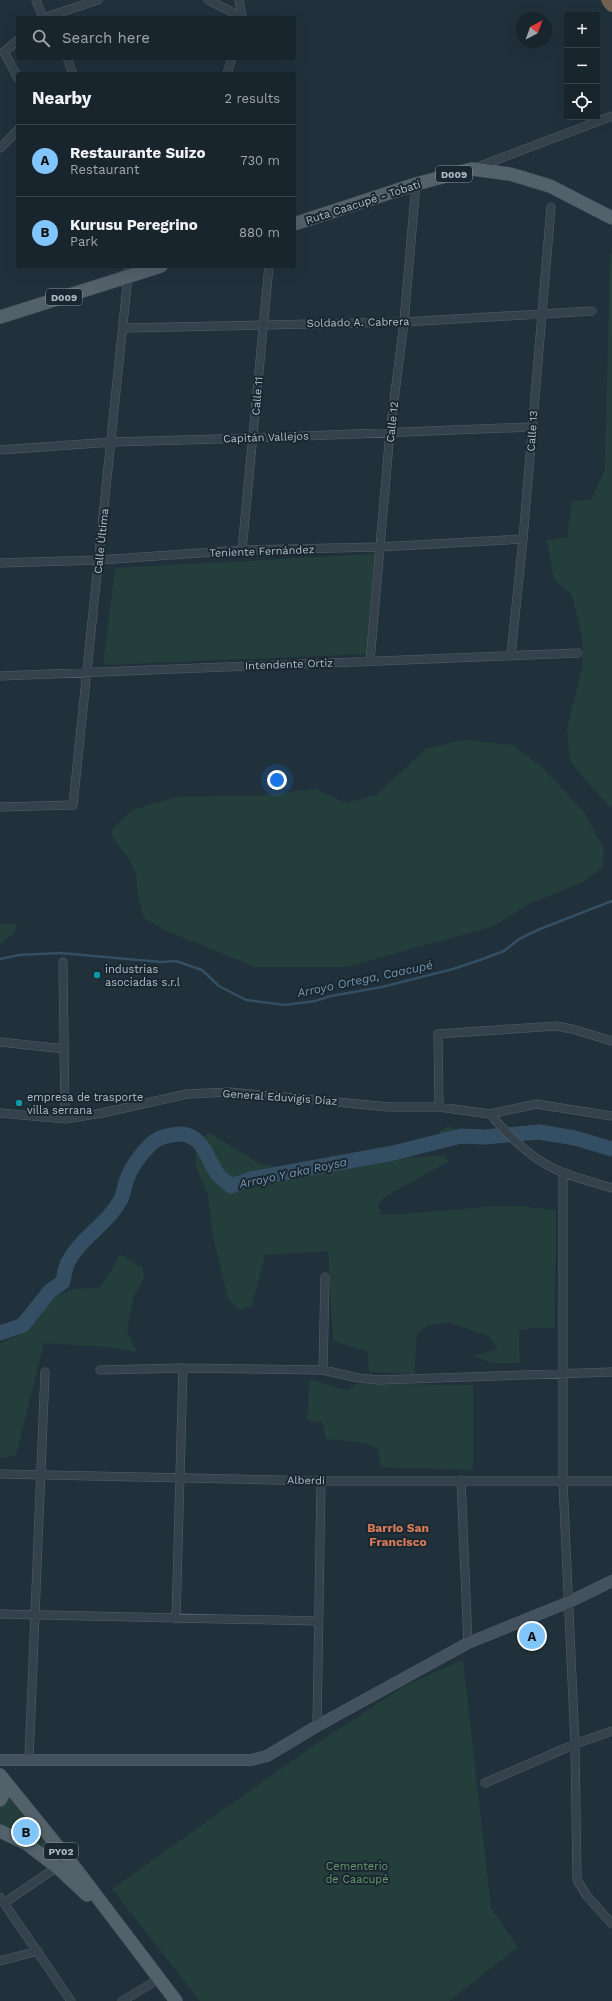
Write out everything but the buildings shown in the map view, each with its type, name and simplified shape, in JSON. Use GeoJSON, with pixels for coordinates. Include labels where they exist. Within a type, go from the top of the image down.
{"type":"FeatureCollection","features":[{"type":"Feature","properties":{"kind":"highway"},"geometry":{"type":"LineString","coordinates":[[609,0],[612,4]]}},
{"type":"Feature","properties":{"kind":"main road","name":"Ruta Caacupé - Tobatí"},"geometry":{"type":"LineString","coordinates":[[296,223],[416,184],[469,170],[510,174],[550,186],[612,218]]}},
{"type":"Feature","properties":{"kind":"main road","name":"D009"},"geometry":{"type":"LineString","coordinates":[[0,318],[129,271],[148,268]]}},
{"type":"Feature","properties":{"kind":"main road"},"geometry":{"type":"LineString","coordinates":[[0,1800],[4,1792],[2,1777]]}},
{"type":"Feature","properties":{"kind":"main road","name":"PY02"},"geometry":{"type":"LineString","coordinates":[[2,1777],[76,1869],[116,1925],[176,2001]]}},
{"type":"Feature","properties":{"kind":"main road","name":"PY02"},"geometry":{"type":"LineString","coordinates":[[0,1831],[27,1844],[57,1867],[116,1925]]}},
{"type":"Feature","properties":{"kind":"street"},"geometry":{"type":"LineString","coordinates":[[36,0],[42,16]]}},
{"type":"Feature","properties":{"kind":"street"},"geometry":{"type":"LineString","coordinates":[[53,16],[98,0]]}},
{"type":"Feature","properties":{"kind":"street"},"geometry":{"type":"LineString","coordinates":[[208,0],[238,16]]}},
{"type":"Feature","properties":{"kind":"street"},"geometry":{"type":"LineString","coordinates":[[239,0],[242,16]]}},
{"type":"Feature","properties":{"kind":"street"},"geometry":{"type":"LineString","coordinates":[[16,42],[4,52],[16,74]]}},
{"type":"Feature","properties":{"kind":"street"},"geometry":{"type":"LineString","coordinates":[[68,60],[72,72]]}},
{"type":"Feature","properties":{"kind":"street"},"geometry":{"type":"LineString","coordinates":[[228,72],[231,60]]}},
{"type":"Feature","properties":{"kind":"street"},"geometry":{"type":"LineString","coordinates":[[469,170],[612,116]]}},
{"type":"Feature","properties":{"kind":"street"},"geometry":{"type":"LineString","coordinates":[[0,148],[16,132]]}},
{"type":"Feature","properties":{"kind":"street","name":"Calle 12"},"geometry":{"type":"LineString","coordinates":[[370,661],[390,432],[404,322],[416,184]]}},
{"type":"Feature","properties":{"kind":"street","name":"Calle 13"},"geometry":{"type":"LineString","coordinates":[[511,655],[523,539],[551,207]]}},
{"type":"Feature","properties":{"kind":"street","name":"Calle 11"},"geometry":{"type":"LineString","coordinates":[[242,550],[269,268]]}},
{"type":"Feature","properties":{"kind":"street","name":"Calle Última"},"geometry":{"type":"LineString","coordinates":[[0,807],[74,805],[129,271]]}},
{"type":"Feature","properties":{"kind":"street","name":"Soldado A. Cabrera"},"geometry":{"type":"LineString","coordinates":[[124,328],[404,322],[592,311]]}},
{"type":"Feature","properties":{"kind":"street","name":"Capitán Vallejos"},"geometry":{"type":"LineString","coordinates":[[0,450],[112,442],[532,427]]}},
{"type":"Feature","properties":{"kind":"street","name":"Teniente Fernández"},"geometry":{"type":"LineString","coordinates":[[0,563],[99,560],[242,550],[380,547],[523,539]]}},
{"type":"Feature","properties":{"kind":"street","name":"Intendente Ortiz"},"geometry":{"type":"LineString","coordinates":[[0,676],[578,653]]}},
{"type":"Feature","properties":{"kind":"street"},"geometry":{"type":"LineString","coordinates":[[63,962],[65,1119]]}},
{"type":"Feature","properties":{"kind":"street"},"geometry":{"type":"LineString","coordinates":[[439,1107],[438,1034],[556,1026],[612,1040]]}},
{"type":"Feature","properties":{"kind":"street"},"geometry":{"type":"LineString","coordinates":[[0,1042],[64,1049]]}},
{"type":"Feature","properties":{"kind":"street","name":"General Eduvigis Díaz"},"geometry":{"type":"LineString","coordinates":[[0,1113],[65,1119],[102,1113],[187,1094],[230,1092],[389,1107],[439,1107],[490,1114]]}},
{"type":"Feature","properties":{"kind":"street"},"geometry":{"type":"LineString","coordinates":[[612,1116],[536,1104],[490,1114],[507,1134],[522,1148],[563,1173],[612,1188]]}},
{"type":"Feature","properties":{"kind":"street"},"geometry":{"type":"LineString","coordinates":[[563,1173],[563,1482],[575,1744],[577,1880],[586,1896],[612,1924]]}},
{"type":"Feature","properties":{"kind":"street"},"geometry":{"type":"LineString","coordinates":[[323,1370],[325,1278]]}},
{"type":"Feature","properties":{"kind":"street"},"geometry":{"type":"LineString","coordinates":[[100,1370],[183,1368],[323,1370],[358,1378],[379,1380],[563,1372],[612,1372]]}},
{"type":"Feature","properties":{"kind":"street"},"geometry":{"type":"LineString","coordinates":[[176,1619],[183,1368]]}},
{"type":"Feature","properties":{"kind":"street"},"geometry":{"type":"LineString","coordinates":[[29,1759],[34,1614],[42,1476],[45,1372]]}},
{"type":"Feature","properties":{"kind":"street","name":"Alberdi"},"geometry":{"type":"LineString","coordinates":[[0,1474],[321,1481],[612,1481]]}},
{"type":"Feature","properties":{"kind":"street"},"geometry":{"type":"LineString","coordinates":[[461,1480],[468,1644]]}},
{"type":"Feature","properties":{"kind":"street"},"geometry":{"type":"LineString","coordinates":[[317,1726],[317,1621],[321,1481]]}},
{"type":"Feature","properties":{"kind":"street"},"geometry":{"type":"LineString","coordinates":[[0,1760],[251,1760],[267,1756],[317,1726],[468,1644],[569,1602],[612,1581]]}},
{"type":"Feature","properties":{"kind":"street"},"geometry":{"type":"LineString","coordinates":[[0,1614],[317,1621]]}},
{"type":"Feature","properties":{"kind":"street"},"geometry":{"type":"LineString","coordinates":[[485,1783],[575,1744],[612,1731]]}},
{"type":"Feature","properties":{"kind":"street"},"geometry":{"type":"LineString","coordinates":[[57,1867],[2,1900],[71,2001]]}},
{"type":"Feature","properties":{"kind":"street"},"geometry":{"type":"LineString","coordinates":[[0,1961],[38,1951]]}},
{"type":"Feature","properties":{"kind":"street"},"geometry":{"type":"LineString","coordinates":[[122,2001],[159,1979]]}},
{"type":"Feature","properties":{"kind":"green space"},"geometry":{"type":"Polygon","coordinates":[[[612,252],[612,809],[580,774],[570,760],[567,728],[583,664],[582,635],[571,593],[554,580],[547,540],[567,537],[572,501],[591,500],[605,470],[610,255],[612,252]]]}},
{"type":"Feature","properties":{"kind":"green space"},"geometry":{"type":"Polygon","coordinates":[[[374,554],[366,654],[103,665],[115,568],[374,554]]]}},
{"type":"Feature","properties":{"kind":"green space"},"geometry":{"type":"Polygon","coordinates":[[[463,740],[512,745],[542,767],[584,812],[604,849],[602,868],[581,883],[529,904],[494,926],[346,967],[255,967],[167,931],[144,918],[137,892],[136,873],[129,859],[114,839],[111,830],[132,810],[177,797],[255,796],[315,789],[346,803],[376,795],[426,749],[463,740]]]}},
{"type":"Feature","properties":{"kind":"green space"},"geometry":{"type":"Polygon","coordinates":[[[0,924],[18,924],[13,934],[0,944],[0,924]]]}},
{"type":"Feature","properties":{"kind":"green space"},"geometry":{"type":"Polygon","coordinates":[[[448,1126],[455,1129],[454,1133],[446,1138],[440,1135],[440,1131],[448,1126]]]}},
{"type":"Feature","properties":{"kind":"green space"},"geometry":{"type":"Polygon","coordinates":[[[208,1132],[259,1163],[276,1168],[305,1172],[377,1159],[443,1156],[449,1161],[383,1198],[378,1205],[381,1214],[393,1215],[485,1207],[516,1206],[556,1210],[555,1328],[532,1328],[519,1330],[520,1363],[493,1363],[473,1356],[498,1349],[489,1336],[448,1322],[428,1325],[417,1333],[414,1374],[369,1372],[367,1351],[333,1341],[328,1251],[265,1255],[252,1306],[240,1310],[228,1299],[212,1232],[208,1195],[196,1167],[196,1149],[208,1132]]]}},
{"type":"Feature","properties":{"kind":"green space"},"geometry":{"type":"Polygon","coordinates":[[[120,1254],[143,1268],[144,1278],[133,1298],[127,1332],[137,1352],[108,1347],[44,1343],[16,1455],[0,1458],[0,1344],[30,1329],[55,1297],[72,1289],[99,1288],[108,1276],[120,1254]]]}},
{"type":"Feature","properties":{"kind":"green space"},"geometry":{"type":"Polygon","coordinates":[[[310,1379],[347,1391],[356,1384],[473,1385],[473,1470],[382,1467],[377,1448],[367,1443],[326,1439],[323,1423],[307,1420],[310,1379]]]}},
{"type":"Feature","properties":{"kind":"green space","name":"Cementerio de Caacupé"},"geometry":{"type":"Polygon","coordinates":[[[463,1660],[491,1908],[518,1947],[449,2001],[200,2001],[112,1889],[310,1748],[406,1685],[463,1660]]]}},
{"type":"Feature","properties":{"kind":"green space"},"geometry":{"type":"Polygon","coordinates":[[[8,1797],[61,1863],[0,1825],[0,1807],[8,1797]]]}},
{"type":"Feature","properties":{"kind":"waterway","name":"Arroyo Ortega, Caacupé"},"geometry":{"type":"LineString","coordinates":[[0,959],[19,955],[60,953],[161,962],[176,961],[202,970],[219,986],[246,1000],[285,1005],[315,1001],[331,996],[382,987],[453,969],[504,951],[519,939],[540,929],[612,901]]}},
{"type":"Feature","properties":{"kind":"waterway","name":"Arroyo Y aka Roysa"},"geometry":{"type":"LineString","coordinates":[[0,1333],[23,1325],[50,1291],[63,1282],[67,1264],[73,1253],[116,1208],[123,1194],[131,1169],[137,1160],[151,1144],[157,1139],[165,1136],[182,1134],[196,1139],[205,1150],[219,1176],[231,1186],[251,1179],[393,1153],[461,1136],[484,1137],[539,1132],[575,1138],[612,1149]]}},
{"type":"Feature","properties":{"kind":"place","name":"industrias asociadas s.r.l"},"geometry":{"type":"Point","coordinates":[97,975]}},
{"type":"Feature","properties":{"kind":"place","name":"empresa de trasporte villa serrana"},"geometry":{"type":"Point","coordinates":[19,1103]}},
{"type":"Feature","properties":{"kind":"place","name":"Restaurante Suizo"},"geometry":{"type":"Point","coordinates":[532,1636]}},
{"type":"Feature","properties":{"kind":"place","name":"Kurusu Peregrino"},"geometry":{"type":"Point","coordinates":[26,1832]}},
{"type":"Feature","properties":{"kind":"district","name":"Barrio San Francisco"},"geometry":{"type":"Point","coordinates":[398,1535]}}]}
